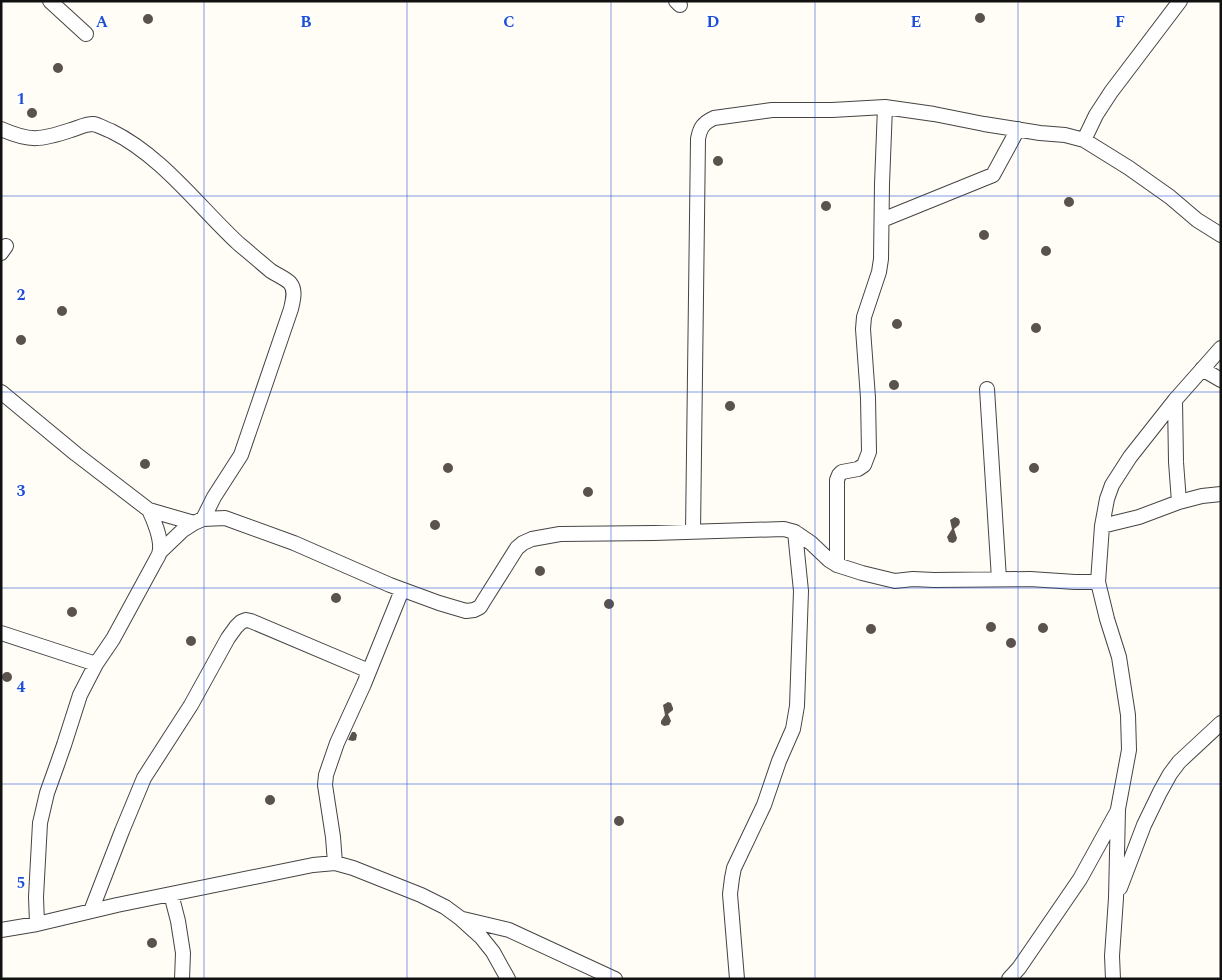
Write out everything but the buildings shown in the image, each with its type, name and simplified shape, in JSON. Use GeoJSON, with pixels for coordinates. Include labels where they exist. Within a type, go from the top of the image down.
{"type":"FeatureCollection","features":[{"type":"Feature","properties":{"kind":"street"},"geometry":{"type":"LineString","coordinates":[[50,1],[86,34]]}},
{"type":"Feature","properties":{"kind":"street"},"geometry":{"type":"LineString","coordinates":[[1084,140],[1096,115],[1111,92],[1180,1]]}},
{"type":"Feature","properties":{"kind":"street"},"geometry":{"type":"LineString","coordinates":[[693,532],[698,139],[703,124],[714,118],[772,110],[832,110],[885,107],[1040,133],[1065,135],[1084,140],[1129,168],[1170,196],[1197,220],[1221,235]]}},
{"type":"Feature","properties":{"kind":"street"},"geometry":{"type":"LineString","coordinates":[[836,565],[838,477],[842,472],[858,469],[864,465],[868,452],[868,398],[863,329],[864,317],[879,272],[881,259],[885,107]]}},
{"type":"Feature","properties":{"kind":"street"},"geometry":{"type":"LineString","coordinates":[[1,129],[14,135],[33,139],[50,137],[92,124],[117,134],[150,157],[238,242],[273,272],[292,285],[294,291],[291,309],[241,455],[199,521],[182,530],[160,552],[113,639],[96,664],[80,696],[47,793],[40,823],[36,897],[37,924]]}},
{"type":"Feature","properties":{"kind":"street"},"geometry":{"type":"LineString","coordinates":[[882,220],[993,175],[1018,129]]}},
{"type":"Feature","properties":{"kind":"street"},"geometry":{"type":"LineString","coordinates":[[1113,979],[1112,956],[1116,898],[1118,809],[1129,750],[1128,715],[1119,657],[1107,620],[1098,582],[1102,526],[1112,484],[1130,457],[1175,400],[1221,348]]}},
{"type":"Feature","properties":{"kind":"street"},"geometry":{"type":"LineString","coordinates":[[1202,369],[1221,380]]}},
{"type":"Feature","properties":{"kind":"street"},"geometry":{"type":"LineString","coordinates":[[987,389],[999,579]]}},
{"type":"Feature","properties":{"kind":"street"},"geometry":{"type":"LineString","coordinates":[[1,392],[76,454],[149,510],[199,521],[225,518],[294,543],[402,590],[457,609],[474,610],[480,607],[517,548],[523,543],[532,539],[560,534],[784,529],[795,532],[811,543],[836,565],[895,580],[1030,579],[1098,582]]}},
{"type":"Feature","properties":{"kind":"street"},"geometry":{"type":"LineString","coordinates":[[1175,400],[1179,502]]}},
{"type":"Feature","properties":{"kind":"street"},"geometry":{"type":"LineString","coordinates":[[1102,526],[1140,517],[1179,502],[1202,496],[1221,494]]}},
{"type":"Feature","properties":{"kind":"street"},"geometry":{"type":"LineString","coordinates":[[149,510],[157,530],[160,552]]}},
{"type":"Feature","properties":{"kind":"street"},"geometry":{"type":"LineString","coordinates":[[738,979],[730,894],[734,868],[764,805],[792,729],[797,706],[801,590],[795,532]]}},
{"type":"Feature","properties":{"kind":"street"},"geometry":{"type":"LineString","coordinates":[[335,863],[325,785],[326,775],[337,743],[402,590]]}},
{"type":"Feature","properties":{"kind":"street"},"geometry":{"type":"LineString","coordinates":[[91,911],[144,778],[191,705],[228,638],[241,622],[246,620],[369,671]]}},
{"type":"Feature","properties":{"kind":"street"},"geometry":{"type":"LineString","coordinates":[[1,633],[96,664]]}},
{"type":"Feature","properties":{"kind":"street"},"geometry":{"type":"LineString","coordinates":[[1116,898],[1144,825],[1170,774],[1179,762],[1221,722]]}},
{"type":"Feature","properties":{"kind":"street"},"geometry":{"type":"LineString","coordinates":[[1009,979],[1019,968],[1080,879],[1118,809]]}},
{"type":"Feature","properties":{"kind":"street"},"geometry":{"type":"LineString","coordinates":[[1,930],[313,865],[335,863],[353,868],[421,895],[445,907],[481,937],[493,952],[508,979]]}},
{"type":"Feature","properties":{"kind":"street"},"geometry":{"type":"LineString","coordinates":[[171,894],[183,953],[182,979]]}},
{"type":"Feature","properties":{"kind":"street"},"geometry":{"type":"LineString","coordinates":[[460,918],[509,930],[615,979]]}}]}
